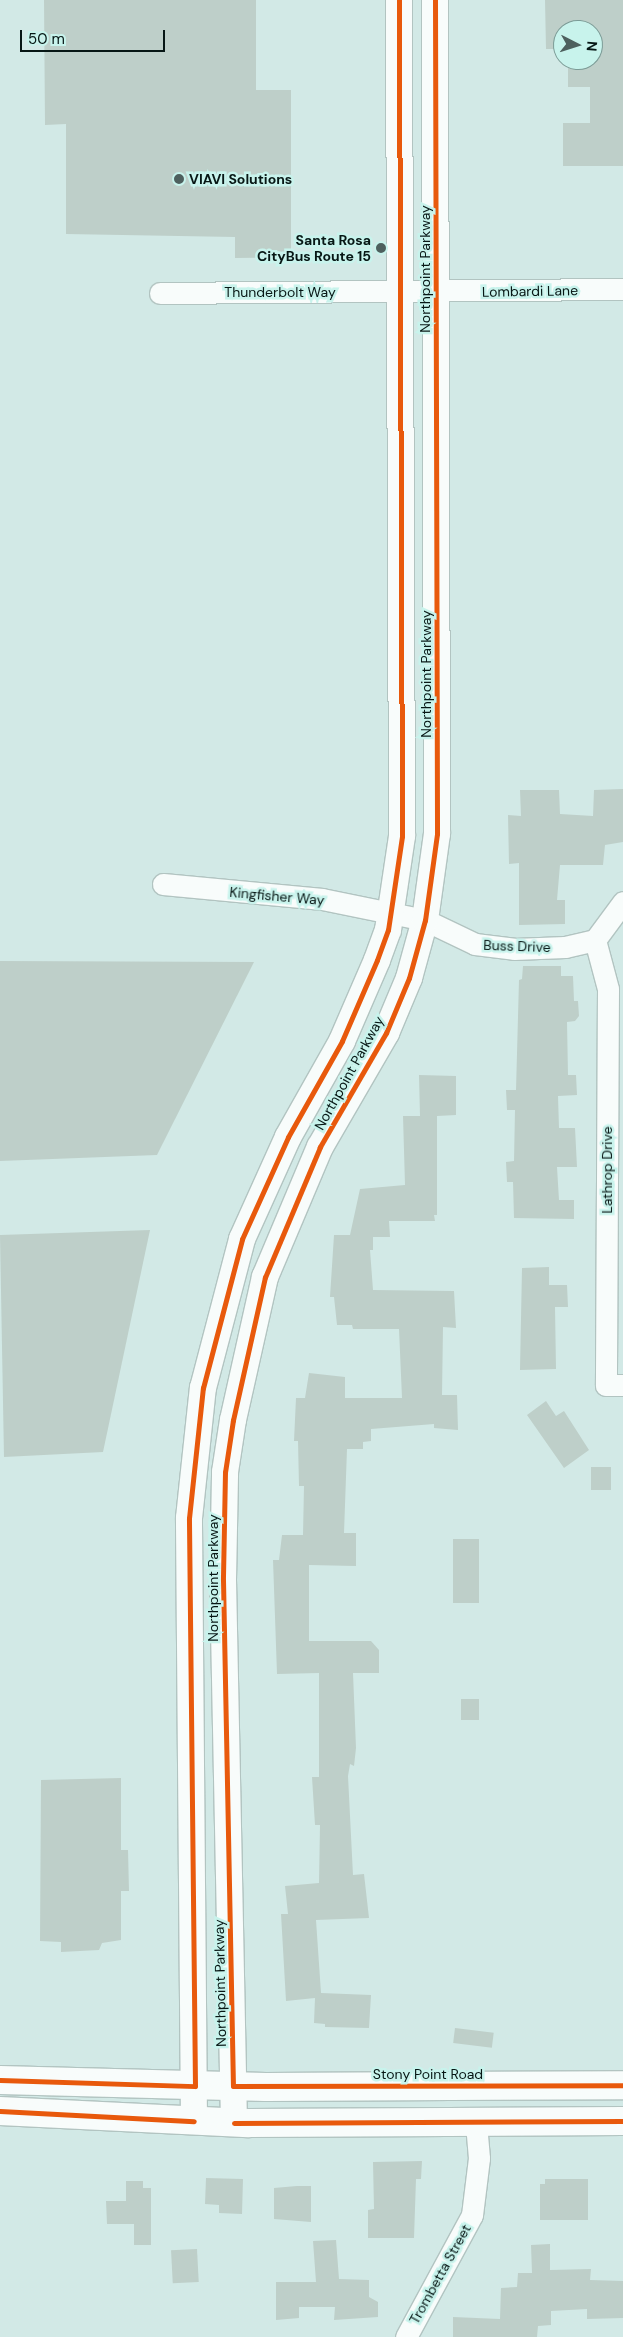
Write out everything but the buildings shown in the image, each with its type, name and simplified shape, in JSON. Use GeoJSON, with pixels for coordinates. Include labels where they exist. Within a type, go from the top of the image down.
{"type":"FeatureCollection","features":[{"type":"Feature","properties":{"kind":"main road","name":"Stony Point Road"},"geometry":{"type":"LineString","coordinates":[[0,2080],[194,2086],[623,2085]]}},
{"type":"Feature","properties":{"kind":"main road"},"geometry":{"type":"LineString","coordinates":[[0,2111],[234,2122],[623,2121]]}},
{"type":"Feature","properties":{"kind":"street","name":"Northpoint Parkway"},"geometry":{"type":"LineString","coordinates":[[194,2121],[189,1518],[203,1388],[242,1239],[284,1145],[362,1001],[390,913],[403,801],[399,0]]}},
{"type":"Feature","properties":{"kind":"street","name":"Northpoint Parkway"},"geometry":{"type":"LineString","coordinates":[[234,2122],[223,1580],[225,1472],[233,1420],[265,1277],[320,1147],[386,1033],[409,978],[425,920],[437,834],[437,291],[434,0]]}},
{"type":"Feature","properties":{"kind":"street","name":"Lombardi Lane"},"geometry":{"type":"LineString","coordinates":[[401,291],[623,289]]}},
{"type":"Feature","properties":{"kind":"street","name":"Thunderbolt Way"},"geometry":{"type":"LineString","coordinates":[[160,293],[401,291]]}},
{"type":"Feature","properties":{"kind":"street","name":"Kingfisher Way"},"geometry":{"type":"LineString","coordinates":[[163,884],[322,899],[425,920]]}},
{"type":"Feature","properties":{"kind":"street"},"geometry":{"type":"LineString","coordinates":[[595,940],[623,902]]}},
{"type":"Feature","properties":{"kind":"street","name":"Buss Drive"},"geometry":{"type":"LineString","coordinates":[[425,920],[475,944],[498,947],[536,950],[595,940]]}},
{"type":"Feature","properties":{"kind":"street","name":"Lathrop Drive"},"geometry":{"type":"LineString","coordinates":[[595,940],[608,989],[606,1385],[623,1385]]}},
{"type":"Feature","properties":{"kind":"street","name":"Trombetta Street"},"geometry":{"type":"LineString","coordinates":[[406,2337],[472,2215],[479,2158],[476,2121]]}},
{"type":"Feature","properties":{"kind":"cycle path"},"geometry":{"type":"LineString","coordinates":[[0,2080],[195,2086],[189,1518],[203,1388],[242,1239],[288,1137],[342,1041],[388,930],[402,836],[399,0]]}},
{"type":"Feature","properties":{"kind":"cycle path"},"geometry":{"type":"LineString","coordinates":[[435,0],[437,834],[425,920],[409,978],[386,1033],[320,1147],[265,1277],[233,1420],[225,1472],[223,1580],[233,2086],[623,2085]]}},
{"type":"Feature","properties":{"kind":"cycle path"},"geometry":{"type":"LineString","coordinates":[[0,2111],[194,2121]]}},
{"type":"Feature","properties":{"kind":"cycle path"},"geometry":{"type":"LineString","coordinates":[[234,2123],[623,2121]]}},
{"type":"Feature","properties":{"kind":"place","name":"VIAVI Solutions"},"geometry":{"type":"Point","coordinates":[179,179]}},
{"type":"Feature","properties":{"kind":"place","name":"Santa Rosa CityBus Route 15"},"geometry":{"type":"Point","coordinates":[381,248]}}]}
